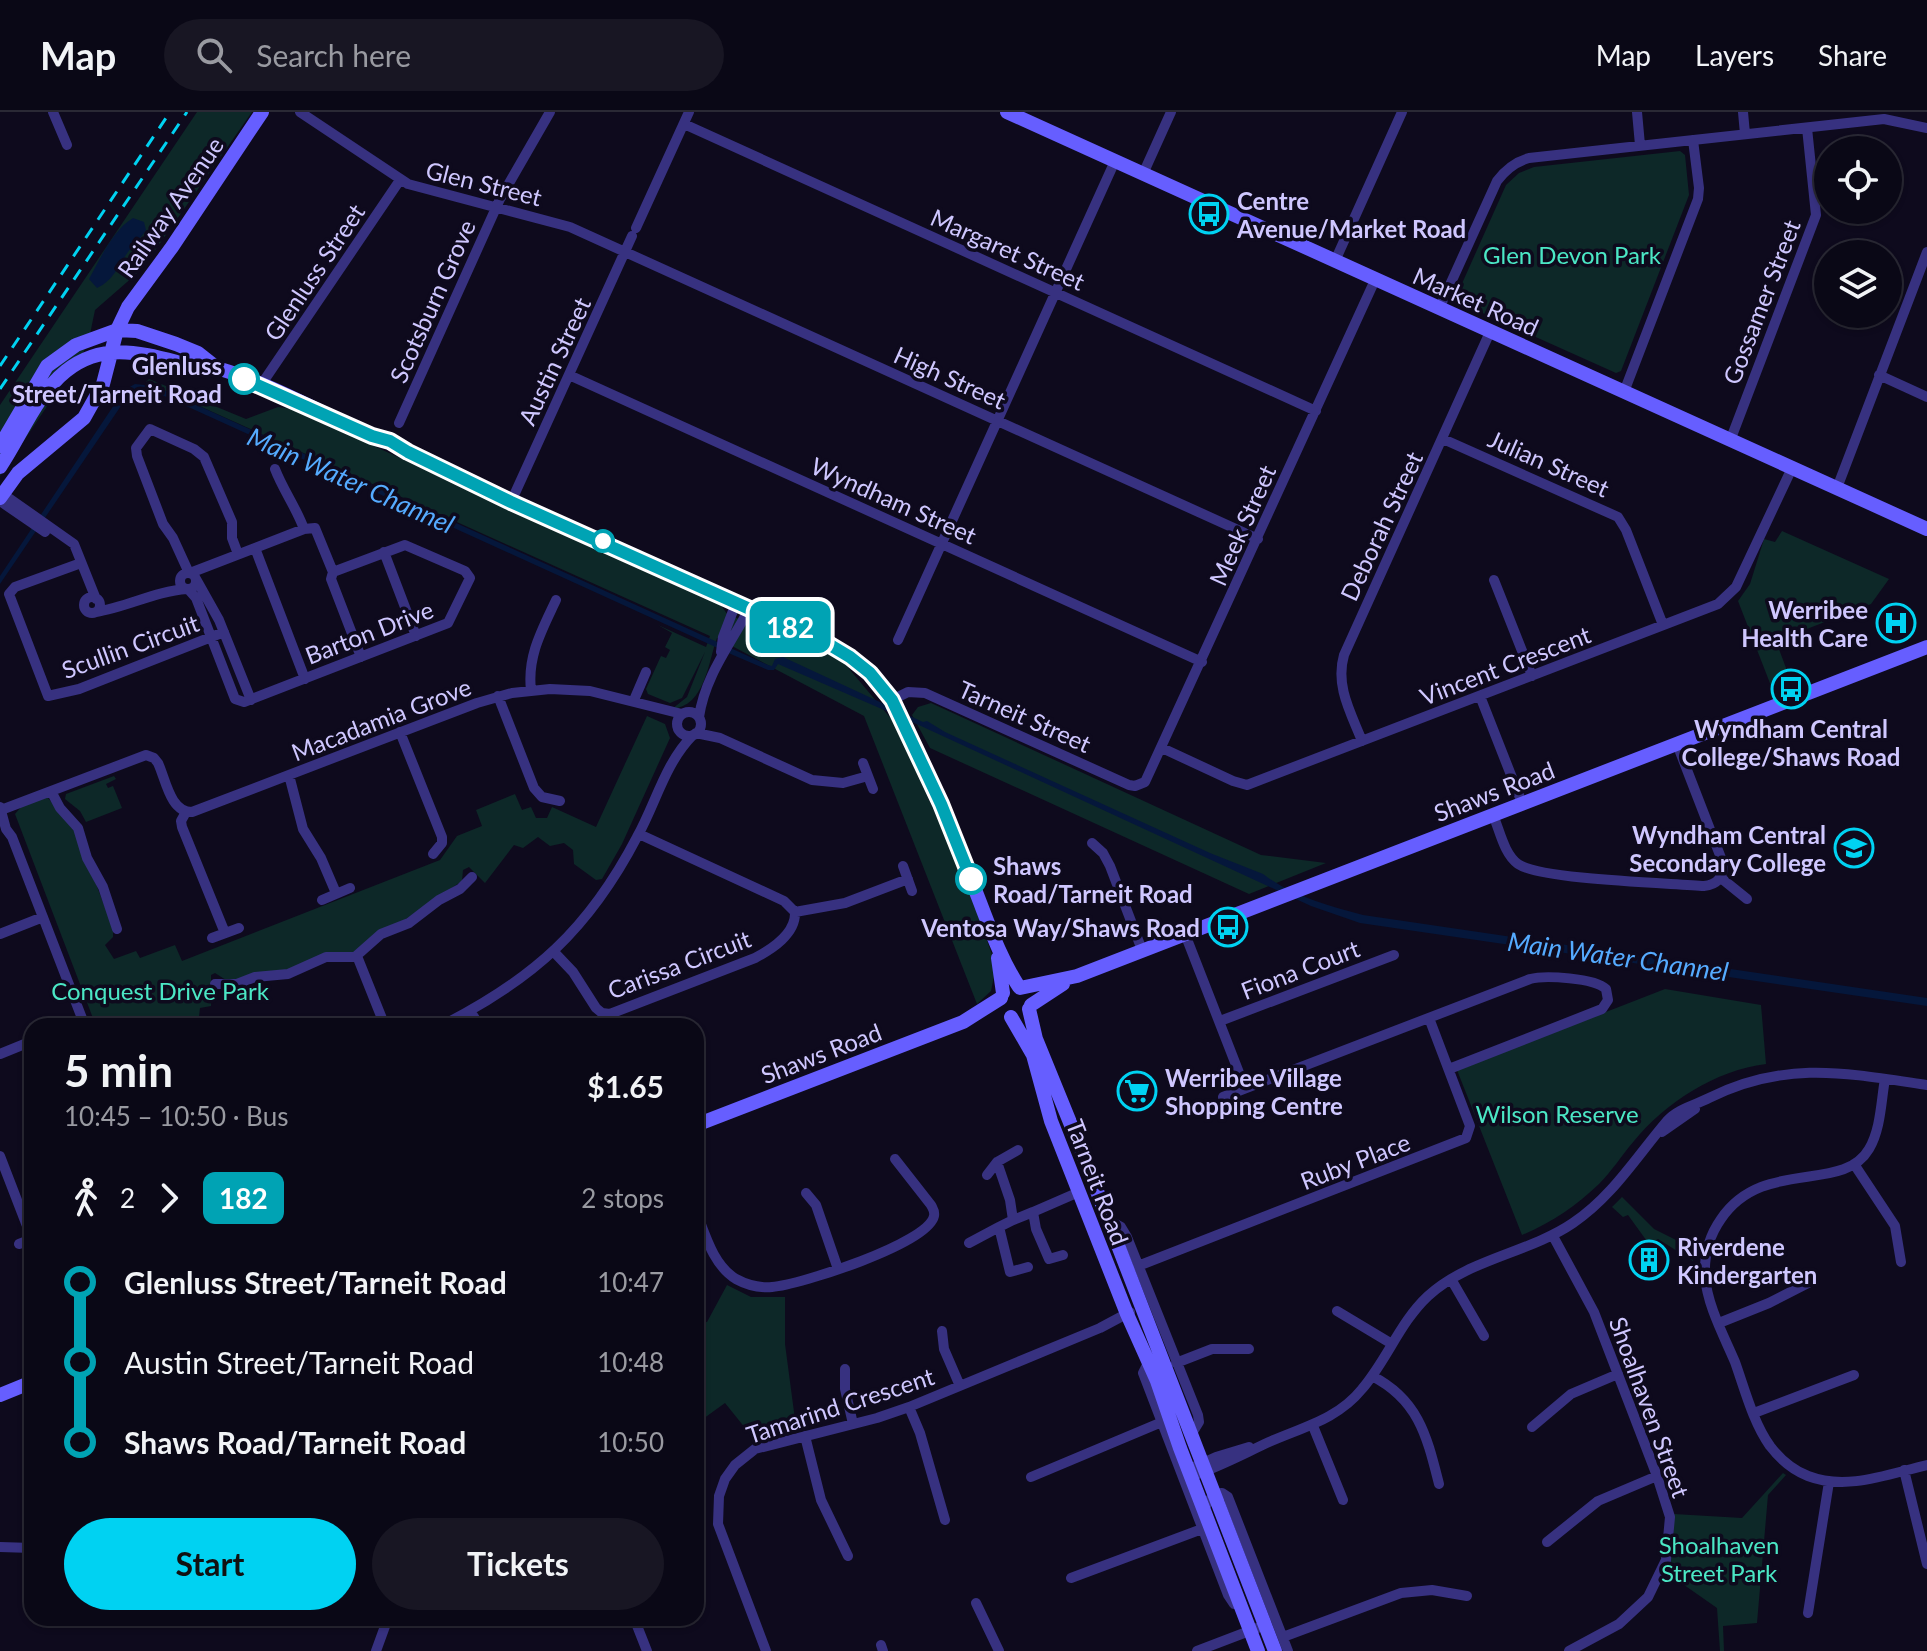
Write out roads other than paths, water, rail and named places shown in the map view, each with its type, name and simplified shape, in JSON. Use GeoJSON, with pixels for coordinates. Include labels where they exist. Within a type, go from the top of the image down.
{"type":"FeatureCollection","features":[{"type":"Feature","properties":{"kind":"main road","name":"Railway Avenue"},"geometry":{"type":"LineString","coordinates":[[110,352],[117,330],[140,287],[172,247],[262,112]]}},
{"type":"Feature","properties":{"kind":"main road","name":"Market Road"},"geometry":{"type":"LineString","coordinates":[[1007,112],[1927,529]]}},
{"type":"Feature","properties":{"kind":"main road"},"geometry":{"type":"LineString","coordinates":[[0,446],[47,366],[76,345],[117,330],[137,331],[176,344],[198,353],[218,368]]}},
{"type":"Feature","properties":{"kind":"main road"},"geometry":{"type":"LineString","coordinates":[[0,467],[42,398],[58,378],[80,361],[110,352],[138,351],[218,368],[372,436],[390,441],[511,502],[586,533],[841,650],[870,673],[892,700],[941,804],[996,945],[1019,987],[1028,993],[1030,1007],[1020,1017],[1009,1016],[1001,1007],[996,945]]}},
{"type":"Feature","properties":{"kind":"main road"},"geometry":{"type":"LineString","coordinates":[[1,497],[18,473],[84,418],[103,384],[110,352]]}},
{"type":"Feature","properties":{"kind":"main road","name":"Shaws Road"},"geometry":{"type":"LineString","coordinates":[[1019,987],[1038,986],[1077,976],[1927,647]]}},
{"type":"Feature","properties":{"kind":"main road","name":"Shaws Road"},"geometry":{"type":"LineString","coordinates":[[1030,1007],[1077,976]]}},
{"type":"Feature","properties":{"kind":"main road"},"geometry":{"type":"LineString","coordinates":[[1002,996],[1010,988],[1019,987]]}},
{"type":"Feature","properties":{"kind":"main road","name":"Shaws Road"},"geometry":{"type":"LineString","coordinates":[[704,1122],[963,1022],[1002,996]]}},
{"type":"Feature","properties":{"kind":"main road","name":"Tarneit Road"},"geometry":{"type":"LineString","coordinates":[[1030,1007],[1036,1039],[1191,1435],[1204,1508],[1247,1602],[1265,1625],[1275,1651]]}},
{"type":"Feature","properties":{"kind":"main road","name":"Shaws Road"},"geometry":{"type":"LineString","coordinates":[[963,1022],[1009,1016]]}},
{"type":"Feature","properties":{"kind":"main road","name":"Tarneit Road"},"geometry":{"type":"LineString","coordinates":[[1009,1016],[1033,1055],[1043,1098],[1061,1148],[1128,1317],[1197,1470],[1214,1494],[1247,1602],[1250,1631],[1258,1651]]}},
{"type":"Feature","properties":{"kind":"main road"},"geometry":{"type":"LineString","coordinates":[[1061,1148],[1078,1142]]}},
{"type":"Feature","properties":{"kind":"main road"},"geometry":{"type":"LineString","coordinates":[[1071,1173],[1087,1167]]}},
{"type":"Feature","properties":{"kind":"main road"},"geometry":{"type":"LineString","coordinates":[[0,1395],[24,1385]]}},
{"type":"Feature","properties":{"kind":"street"},"geometry":{"type":"LineString","coordinates":[[53,112],[67,145]]}},
{"type":"Feature","properties":{"kind":"street","name":"Glen Street"},"geometry":{"type":"LineString","coordinates":[[300,112],[408,184],[563,224],[625,252]]}},
{"type":"Feature","properties":{"kind":"street","name":"Scotsburn Grove"},"geometry":{"type":"LineString","coordinates":[[399,423],[496,207],[550,112]]}},
{"type":"Feature","properties":{"kind":"street","name":"Austin Street"},"geometry":{"type":"LineString","coordinates":[[511,502],[689,112]]}},
{"type":"Feature","properties":{"kind":"street"},"geometry":{"type":"LineString","coordinates":[[1143,174],[1171,112]]}},
{"type":"Feature","properties":{"kind":"street"},"geometry":{"type":"LineString","coordinates":[[1335,261],[1402,112]]}},
{"type":"Feature","properties":{"kind":"street"},"geometry":{"type":"LineString","coordinates":[[1637,112],[1640,145]]}},
{"type":"Feature","properties":{"kind":"street"},"geometry":{"type":"LineString","coordinates":[[1743,112],[1745,134]]}},
{"type":"Feature","properties":{"kind":"street"},"geometry":{"type":"LineString","coordinates":[[1439,309],[1497,181],[1516,163],[1529,158],[1891,119],[1927,128]]}},
{"type":"Feature","properties":{"kind":"street","name":"Margaret Street"},"geometry":{"type":"LineString","coordinates":[[684,124],[1316,411]]}},
{"type":"Feature","properties":{"kind":"street","name":"Gossamer Street"},"geometry":{"type":"LineString","coordinates":[[1730,441],[1816,215],[1807,128]]}},
{"type":"Feature","properties":{"kind":"street"},"geometry":{"type":"LineString","coordinates":[[1624,392],[1698,199],[1693,140]]}},
{"type":"Feature","properties":{"kind":"street"},"geometry":{"type":"LineString","coordinates":[[1512,150],[1516,163]]}},
{"type":"Feature","properties":{"kind":"street"},"geometry":{"type":"LineString","coordinates":[[898,640],[1115,161]]}},
{"type":"Feature","properties":{"kind":"street","name":"Glenluss Street"},"geometry":{"type":"LineString","coordinates":[[261,385],[400,180]]}},
{"type":"Feature","properties":{"kind":"street","name":"High Street"},"geometry":{"type":"LineString","coordinates":[[625,252],[1258,539]]}},
{"type":"Feature","properties":{"kind":"street"},"geometry":{"type":"LineString","coordinates":[[1837,488],[1926,257]]}},
{"type":"Feature","properties":{"kind":"street","name":"Meek Street"},"geometry":{"type":"LineString","coordinates":[[1141,785],[1148,778],[1202,662],[1375,280]]}},
{"type":"Feature","properties":{"kind":"street","name":"Deborah Street"},"geometry":{"type":"LineString","coordinates":[[1362,741],[1342,688],[1340,667],[1490,332]]}},
{"type":"Feature","properties":{"kind":"street","name":"Wyndham Street"},"geometry":{"type":"LineString","coordinates":[[569,375],[1202,662]]}},
{"type":"Feature","properties":{"kind":"street"},"geometry":{"type":"LineString","coordinates":[[1879,375],[1927,397]]}},
{"type":"Feature","properties":{"kind":"street"},"geometry":{"type":"LineString","coordinates":[[1,497],[74,544],[94,603],[115,609],[169,590],[194,586],[173,538],[163,524],[137,456],[136,448],[150,429],[194,449],[204,457],[232,522],[232,538],[238,554]]}},
{"type":"Feature","properties":{"kind":"street","name":"Julian Street"},"geometry":{"type":"LineString","coordinates":[[1443,439],[1618,517],[1663,625]]}},
{"type":"Feature","properties":{"kind":"street","name":"Vincent Crescent"},"geometry":{"type":"LineString","coordinates":[[1162,748],[1247,785],[1718,604],[1736,587],[1792,468]]}},
{"type":"Feature","properties":{"kind":"street"},"geometry":{"type":"LineString","coordinates":[[275,469],[282,488],[310,528],[333,572],[331,579],[361,657]]}},
{"type":"Feature","properties":{"kind":"street"},"geometry":{"type":"LineString","coordinates":[[169,590],[189,575],[209,566],[310,528]]}},
{"type":"Feature","properties":{"kind":"street","name":"Barton Drive"},"geometry":{"type":"LineString","coordinates":[[251,700],[451,622],[470,582],[465,571],[408,546],[333,572]]}},
{"type":"Feature","properties":{"kind":"street"},"geometry":{"type":"LineString","coordinates":[[255,548],[305,679]]}},
{"type":"Feature","properties":{"kind":"street"},"geometry":{"type":"LineString","coordinates":[[384,552],[416,636]]}},
{"type":"Feature","properties":{"kind":"street","name":"Scullin Circuit"},"geometry":{"type":"LineString","coordinates":[[79,560],[15,587],[9,594],[48,696],[79,689],[224,632]]}},
{"type":"Feature","properties":{"kind":"street"},"geometry":{"type":"LineString","coordinates":[[187,589],[196,598],[235,699],[239,702],[251,700],[224,632],[189,575]]}},
{"type":"Feature","properties":{"kind":"street"},"geometry":{"type":"LineString","coordinates":[[1494,580],[1532,676]]}},
{"type":"Feature","properties":{"kind":"street"},"geometry":{"type":"LineString","coordinates":[[531,690],[529,667],[534,647],[556,600]]}},
{"type":"Feature","properties":{"kind":"street"},"geometry":{"type":"LineString","coordinates":[[456,1018],[517,981],[554,952],[603,897],[619,874],[675,755],[700,727],[702,695],[742,606]]}},
{"type":"Feature","properties":{"kind":"street"},"geometry":{"type":"LineString","coordinates":[[634,700],[646,672]]}},
{"type":"Feature","properties":{"kind":"street","name":"Macadamia Grove"},"geometry":{"type":"LineString","coordinates":[[186,812],[498,696],[531,690],[590,691],[634,700],[659,710],[684,713]]}},
{"type":"Feature","properties":{"kind":"street","name":"Tarneit Street"},"geometry":{"type":"LineString","coordinates":[[892,700],[908,692],[925,693],[1129,785],[1141,785]]}},
{"type":"Feature","properties":{"kind":"street"},"geometry":{"type":"LineString","coordinates":[[675,755],[678,719],[702,695]]}},
{"type":"Feature","properties":{"kind":"street"},"geometry":{"type":"LineString","coordinates":[[498,696],[534,788],[542,797],[560,801]]}},
{"type":"Feature","properties":{"kind":"street"},"geometry":{"type":"LineString","coordinates":[[1480,696],[1522,803]]}},
{"type":"Feature","properties":{"kind":"street","name":"Macadamia Grove"},"geometry":{"type":"LineString","coordinates":[[659,710],[678,728]]}},
{"type":"Feature","properties":{"kind":"street"},"geometry":{"type":"LineString","coordinates":[[684,713],[699,718],[720,738]]}},
{"type":"Feature","properties":{"kind":"street"},"geometry":{"type":"LineString","coordinates":[[678,728],[685,735],[720,738],[812,780],[843,783],[868,776]]}},
{"type":"Feature","properties":{"kind":"street"},"geometry":{"type":"LineString","coordinates":[[400,732],[442,837],[442,843],[433,854]]}},
{"type":"Feature","properties":{"kind":"street"},"geometry":{"type":"LineString","coordinates":[[1493,815],[1510,855],[1527,869],[1575,876],[1704,886],[1713,884],[1721,878],[1723,863],[1677,744]]}},
{"type":"Feature","properties":{"kind":"street"},"geometry":{"type":"LineString","coordinates":[[3,808],[140,756],[154,758],[175,803],[186,812],[181,821],[182,827],[225,933]]}},
{"type":"Feature","properties":{"kind":"street"},"geometry":{"type":"LineString","coordinates":[[863,763],[873,789]]}},
{"type":"Feature","properties":{"kind":"street"},"geometry":{"type":"LineString","coordinates":[[289,775],[303,829],[321,858],[336,893]]}},
{"type":"Feature","properties":{"kind":"street"},"geometry":{"type":"LineString","coordinates":[[51,791],[60,808],[78,828],[87,858],[103,887],[117,929]]}},
{"type":"Feature","properties":{"kind":"street"},"geometry":{"type":"LineString","coordinates":[[0,798],[4,825],[12,837],[82,1018]]}},
{"type":"Feature","properties":{"kind":"street"},"geometry":{"type":"LineString","coordinates":[[639,834],[784,901],[795,912],[845,903],[908,879]]}},
{"type":"Feature","properties":{"kind":"street"},"geometry":{"type":"LineString","coordinates":[[1092,843],[1103,853],[1110,866],[1142,950]]}},
{"type":"Feature","properties":{"kind":"street"},"geometry":{"type":"LineString","coordinates":[[903,866],[912,891]]}},
{"type":"Feature","properties":{"kind":"street"},"geometry":{"type":"LineString","coordinates":[[215,984],[237,984],[255,977],[288,974],[326,957],[357,956],[376,938],[416,919],[472,877]]}},
{"type":"Feature","properties":{"kind":"street"},"geometry":{"type":"LineString","coordinates":[[1721,878],[1747,899]]}},
{"type":"Feature","properties":{"kind":"street"},"geometry":{"type":"LineString","coordinates":[[322,900],[350,888]]}},
{"type":"Feature","properties":{"kind":"street","name":"Carissa Circuit"},"geometry":{"type":"LineString","coordinates":[[554,952],[573,972],[596,1008],[610,1014],[767,952],[785,936],[794,923],[795,912]]}},
{"type":"Feature","properties":{"kind":"street"},"geometry":{"type":"LineString","coordinates":[[0,934],[43,917]]}},
{"type":"Feature","properties":{"kind":"street"},"geometry":{"type":"LineString","coordinates":[[212,938],[239,928]]}},
{"type":"Feature","properties":{"kind":"street"},"geometry":{"type":"LineString","coordinates":[[1185,934],[1245,1088]]}},
{"type":"Feature","properties":{"kind":"street","name":"Fiona Court"},"geometry":{"type":"LineString","coordinates":[[1220,1021],[1394,955]]}},
{"type":"Feature","properties":{"kind":"street"},"geometry":{"type":"LineString","coordinates":[[357,956],[382,1018]]}},
{"type":"Feature","properties":{"kind":"street"},"geometry":{"type":"LineString","coordinates":[[1223,1097],[1541,977],[1599,983],[1606,991],[1608,1003],[1602,1009],[1449,1069]]}},
{"type":"Feature","properties":{"kind":"street"},"geometry":{"type":"LineString","coordinates":[[470,1011],[475,1018]]}},
{"type":"Feature","properties":{"kind":"street","name":"Ruby Place"},"geometry":{"type":"LineString","coordinates":[[1138,1266],[1465,1139],[1470,1126],[1429,1018]]}},
{"type":"Feature","properties":{"kind":"street"},"geometry":{"type":"LineString","coordinates":[[0,1054],[24,1044]]}},
{"type":"Feature","properties":{"kind":"street"},"geometry":{"type":"LineString","coordinates":[[1197,1470],[1230,1452],[1271,1442],[1313,1426],[1343,1408],[1372,1376],[1415,1309],[1438,1287],[1553,1236],[1600,1201],[1672,1117],[1706,1099],[1740,1084],[1791,1072],[1827,1071],[1927,1085]]}},
{"type":"Feature","properties":{"kind":"street"},"geometry":{"type":"LineString","coordinates":[[1885,1079],[1875,1137],[1868,1151],[1854,1164],[1837,1172],[1765,1184],[1739,1198],[1711,1237],[1705,1265],[1706,1284],[1754,1413],[1768,1443],[1783,1460],[1804,1474],[1829,1482],[1852,1482],[1927,1465]]}},
{"type":"Feature","properties":{"kind":"street"},"geometry":{"type":"LineString","coordinates":[[987,1175],[997,1162],[1018,1150]]}},
{"type":"Feature","properties":{"kind":"street"},"geometry":{"type":"LineString","coordinates":[[0,1156],[24,1218]]}},
{"type":"Feature","properties":{"kind":"street"},"geometry":{"type":"LineString","coordinates":[[704,1230],[716,1259],[731,1275],[743,1282],[764,1287],[781,1286],[838,1269],[897,1247],[929,1225],[935,1215],[931,1205],[895,1159]]}},
{"type":"Feature","properties":{"kind":"street"},"geometry":{"type":"LineString","coordinates":[[997,1162],[1010,1200],[1013,1220]]}},
{"type":"Feature","properties":{"kind":"street"},"geometry":{"type":"LineString","coordinates":[[1854,1164],[1895,1226],[1901,1262]]}},
{"type":"Feature","properties":{"kind":"street"},"geometry":{"type":"LineString","coordinates":[[969,1243],[1079,1192]]}},
{"type":"Feature","properties":{"kind":"street"},"geometry":{"type":"LineString","coordinates":[[806,1193],[816,1205],[838,1269]]}},
{"type":"Feature","properties":{"kind":"street"},"geometry":{"type":"LineString","coordinates":[[1033,1212],[1036,1229],[1049,1259],[1063,1255]]}},
{"type":"Feature","properties":{"kind":"street","name":"Tarneit Road"},"geometry":{"type":"LineString","coordinates":[[1108,1220],[1123,1229],[1199,1420],[1191,1435]]}},
{"type":"Feature","properties":{"kind":"street"},"geometry":{"type":"LineString","coordinates":[[999,1227],[1010,1272],[1028,1267]]}},
{"type":"Feature","properties":{"kind":"street","name":"Shoalhaven Street"},"geometry":{"type":"LineString","coordinates":[[1553,1236],[1590,1304],[1670,1517],[1669,1548],[1662,1572],[1648,1597],[1631,1615],[1569,1651]]}},
{"type":"Feature","properties":{"kind":"street"},"geometry":{"type":"LineString","coordinates":[[19,1244],[24,1242]]}},
{"type":"Feature","properties":{"kind":"street"},"geometry":{"type":"LineString","coordinates":[[1451,1279],[1484,1336]]}},
{"type":"Feature","properties":{"kind":"street"},"geometry":{"type":"LineString","coordinates":[[1719,1323],[1777,1300],[1808,1283]]}},
{"type":"Feature","properties":{"kind":"street","name":"Tamarind Crescent"},"geometry":{"type":"LineString","coordinates":[[766,1651],[720,1533],[717,1512],[719,1496],[730,1471],[749,1453],[764,1446],[909,1407],[1143,1310]]}},
{"type":"Feature","properties":{"kind":"street"},"geometry":{"type":"LineString","coordinates":[[1337,1311],[1392,1344]]}},
{"type":"Feature","properties":{"kind":"street"},"geometry":{"type":"LineString","coordinates":[[942,1331],[944,1349],[960,1386]]}},
{"type":"Feature","properties":{"kind":"street"},"geometry":{"type":"LineString","coordinates":[[1176,1363],[1212,1349],[1249,1349]]}},
{"type":"Feature","properties":{"kind":"street","name":"Tarneit Road"},"geometry":{"type":"LineString","coordinates":[[1149,1361],[1143,1373],[1231,1602],[1247,1602]]}},
{"type":"Feature","properties":{"kind":"street"},"geometry":{"type":"LineString","coordinates":[[845,1369],[845,1389],[853,1424]]}},
{"type":"Feature","properties":{"kind":"street"},"geometry":{"type":"LineString","coordinates":[[1532,1427],[1571,1394],[1618,1374]]}},
{"type":"Feature","properties":{"kind":"street"},"geometry":{"type":"LineString","coordinates":[[1754,1413],[1854,1375]]}},
{"type":"Feature","properties":{"kind":"street"},"geometry":{"type":"LineString","coordinates":[[1372,1376],[1404,1399],[1418,1417],[1439,1484]]}},
{"type":"Feature","properties":{"kind":"street"},"geometry":{"type":"LineString","coordinates":[[909,1407],[920,1433],[945,1520]]}},
{"type":"Feature","properties":{"kind":"street"},"geometry":{"type":"LineString","coordinates":[[1031,1477],[1162,1422]]}},
{"type":"Feature","properties":{"kind":"street"},"geometry":{"type":"LineString","coordinates":[[1313,1426],[1343,1500]]}},
{"type":"Feature","properties":{"kind":"street"},"geometry":{"type":"LineString","coordinates":[[805,1436],[821,1500],[848,1556]]}},
{"type":"Feature","properties":{"kind":"street"},"geometry":{"type":"LineString","coordinates":[[1904,1470],[1927,1564]]}},
{"type":"Feature","properties":{"kind":"street"},"geometry":{"type":"LineString","coordinates":[[1547,1542],[1598,1501],[1657,1476]]}},
{"type":"Feature","properties":{"kind":"street"},"geometry":{"type":"LineString","coordinates":[[1808,1613],[1829,1482]]}},
{"type":"Feature","properties":{"kind":"street","name":"Tarneit Road"},"geometry":{"type":"LineString","coordinates":[[1214,1494],[1222,1493],[1228,1497],[1288,1651]]}},
{"type":"Feature","properties":{"kind":"street"},"geometry":{"type":"LineString","coordinates":[[1204,1508],[1214,1494]]}},
{"type":"Feature","properties":{"kind":"street"},"geometry":{"type":"LineString","coordinates":[[1071,1578],[1202,1529]]}},
{"type":"Feature","properties":{"kind":"street"},"geometry":{"type":"LineString","coordinates":[[0,1547],[24,1548]]}},
{"type":"Feature","properties":{"kind":"street"},"geometry":{"type":"LineString","coordinates":[[1283,1637],[1401,1593],[1432,1590],[1467,1596]]}},
{"type":"Feature","properties":{"kind":"street"},"geometry":{"type":"LineString","coordinates":[[976,1603],[999,1651]]}},
{"type":"Feature","properties":{"kind":"street"},"geometry":{"type":"LineString","coordinates":[[1197,1651],[1265,1625]]}},
{"type":"Feature","properties":{"kind":"street"},"geometry":{"type":"LineString","coordinates":[[376,1651],[385,1626]]}},
{"type":"Feature","properties":{"kind":"street"},"geometry":{"type":"LineString","coordinates":[[636,1626],[642,1650]]}},
{"type":"Feature","properties":{"kind":"street"},"geometry":{"type":"LineString","coordinates":[[1587,1640],[1593,1651]]}},
{"type":"Feature","properties":{"kind":"water"},"geometry":{"type":"Polygon","coordinates":[[[133,218],[144,222],[146,230],[112,277],[97,288],[89,279],[113,237],[133,218]]]}},
{"type":"Feature","properties":{"kind":"water","name":"Main Water Channel"},"geometry":{"type":"Polygon","coordinates":[[[135,384],[154,386],[177,396],[768,665],[772,666],[775,659],[783,657],[1210,853],[1263,874],[1311,899],[1363,915],[1927,998],[1927,1006],[1360,923],[1311,906],[921,726],[778,664],[774,670],[768,670],[733,655],[151,390],[140,388],[129,394],[0,584],[0,576],[124,390],[135,384]]]}},
{"type":"Feature","properties":{"kind":"railway"},"geometry":{"type":"LineString","coordinates":[[0,366],[170,112]]}},
{"type":"Feature","properties":{"kind":"railway"},"geometry":{"type":"LineString","coordinates":[[0,389],[187,112]]}},
{"type":"Feature","properties":{"kind":"place","name":"Centre Avenue/Market Road"},"geometry":{"type":"Point","coordinates":[1209,214]}},
{"type":"Feature","properties":{"kind":"place","name":"Glenluss Street/Tarneit Road"},"geometry":{"type":"Point","coordinates":[244,379]}},
{"type":"Feature","properties":{"kind":"place","name":"Werribee Health Care"},"geometry":{"type":"Point","coordinates":[1896,623]}},
{"type":"Feature","properties":{"kind":"place","name":"Wyndham Central College/Shaws Road"},"geometry":{"type":"Point","coordinates":[1791,689]}},
{"type":"Feature","properties":{"kind":"place","name":"Wyndham Central Secondary College"},"geometry":{"type":"Point","coordinates":[1854,848]}},
{"type":"Feature","properties":{"kind":"place","name":"Shaws Road/Tarneit Road"},"geometry":{"type":"Point","coordinates":[971,879]}},
{"type":"Feature","properties":{"kind":"place","name":"Ventosa Way/Shaws Road"},"geometry":{"type":"Point","coordinates":[1228,927]}},
{"type":"Feature","properties":{"kind":"place","name":"Werribee Village Shopping Centre"},"geometry":{"type":"Point","coordinates":[1137,1091]}},
{"type":"Feature","properties":{"kind":"place","name":"Riverdene Kindergarten"},"geometry":{"type":"Point","coordinates":[1649,1260]}},
{"type":"Feature","properties":{"kind":"park label","name":"Glen Devon Park"},"geometry":{"type":"Point","coordinates":[1572,254]}},
{"type":"Feature","properties":{"kind":"park label","name":"Conquest Drive Park"},"geometry":{"type":"Point","coordinates":[160,990]}},
{"type":"Feature","properties":{"kind":"park label","name":"Wilson Reserve"},"geometry":{"type":"Point","coordinates":[1557,1113]}},
{"type":"Feature","properties":{"kind":"park label","name":"Shoalhaven Street Park"},"geometry":{"type":"Point","coordinates":[1719,1558]}}]}
